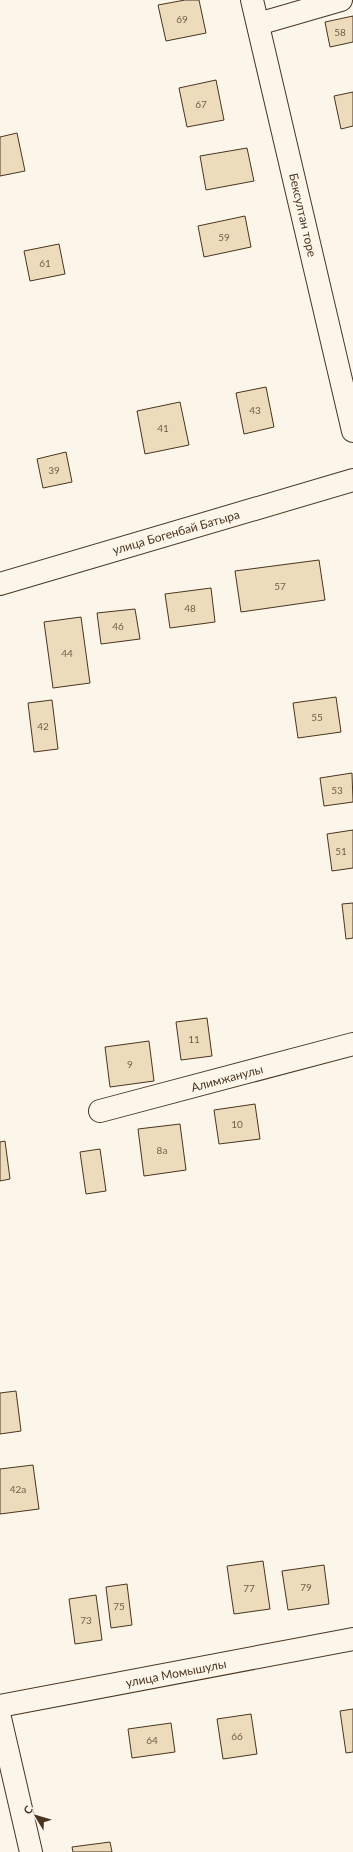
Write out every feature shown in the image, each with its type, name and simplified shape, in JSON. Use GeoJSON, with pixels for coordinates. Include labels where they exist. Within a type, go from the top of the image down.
{"type":"FeatureCollection","features":[{"type":"Feature","properties":{"kind":"street","name":"Бексултан торе"},"geometry":{"type":"LineString","coordinates":[[252,0],[353,431]]}},
{"type":"Feature","properties":{"kind":"street"},"geometry":{"type":"LineString","coordinates":[[258,24],[341,0]]}},
{"type":"Feature","properties":{"kind":"street","name":"улица Богенбай Батыра"},"geometry":{"type":"LineString","coordinates":[[0,584],[353,480]]}},
{"type":"Feature","properties":{"kind":"street","name":"Алимжанулы"},"geometry":{"type":"LineString","coordinates":[[100,1111],[353,1044]]}},
{"type":"Feature","properties":{"kind":"street","name":"улица Момышулы"},"geometry":{"type":"LineString","coordinates":[[0,1706],[353,1639]]}},
{"type":"Feature","properties":{"kind":"street"},"geometry":{"type":"LineString","coordinates":[[0,1718],[31,1852]]}},
{"type":"Feature","properties":{"kind":"building"},"geometry":{"type":"Polygon","coordinates":[[[185,0],[199,0],[206,33],[166,41],[158,5],[185,0]]]}},
{"type":"Feature","properties":{"kind":"building"},"geometry":{"type":"Polygon","coordinates":[[[353,16],[353,42],[330,47],[325,22],[353,16]]]}},
{"type":"Feature","properties":{"kind":"building"},"geometry":{"type":"Polygon","coordinates":[[[216,80],[224,120],[187,127],[179,88],[216,80]]]}},
{"type":"Feature","properties":{"kind":"building"},"geometry":{"type":"Polygon","coordinates":[[[353,92],[353,126],[341,129],[334,96],[353,92]]]}},
{"type":"Feature","properties":{"kind":"building"},"geometry":{"type":"Polygon","coordinates":[[[17,133],[25,171],[0,176],[0,137],[17,133]]]}},
{"type":"Feature","properties":{"kind":"building"},"geometry":{"type":"Polygon","coordinates":[[[247,148],[254,181],[206,190],[200,156],[247,148]]]}},
{"type":"Feature","properties":{"kind":"building"},"geometry":{"type":"Polygon","coordinates":[[[245,216],[251,247],[204,257],[198,226],[245,216]]]}},
{"type":"Feature","properties":{"kind":"building"},"geometry":{"type":"Polygon","coordinates":[[[59,244],[65,274],[30,281],[24,251],[59,244]]]}},
{"type":"Feature","properties":{"kind":"building"},"geometry":{"type":"Polygon","coordinates":[[[266,387],[274,427],[244,434],[236,393],[266,387]]]}},
{"type":"Feature","properties":{"kind":"building"},"geometry":{"type":"Polygon","coordinates":[[[180,402],[189,445],[145,454],[137,411],[180,402]]]}},
{"type":"Feature","properties":{"kind":"building"},"geometry":{"type":"Polygon","coordinates":[[[66,452],[72,482],[43,488],[37,459],[66,452]]]}},
{"type":"Feature","properties":{"kind":"building"},"geometry":{"type":"Polygon","coordinates":[[[319,560],[325,600],[241,612],[235,571],[319,560]]]}},
{"type":"Feature","properties":{"kind":"building"},"geometry":{"type":"Polygon","coordinates":[[[211,588],[215,622],[170,628],[165,594],[211,588]]]}},
{"type":"Feature","properties":{"kind":"building"},"geometry":{"type":"Polygon","coordinates":[[[135,609],[140,639],[101,644],[97,613],[135,609]]]}},
{"type":"Feature","properties":{"kind":"building"},"geometry":{"type":"Polygon","coordinates":[[[81,617],[90,683],[53,688],[44,622],[81,617]]]}},
{"type":"Feature","properties":{"kind":"building"},"geometry":{"type":"Polygon","coordinates":[[[336,697],[341,732],[298,738],[293,703],[336,697]]]}},
{"type":"Feature","properties":{"kind":"building"},"geometry":{"type":"Polygon","coordinates":[[[52,700],[58,749],[34,752],[28,703],[52,700]]]}},
{"type":"Feature","properties":{"kind":"building"},"geometry":{"type":"Polygon","coordinates":[[[352,773],[353,802],[324,806],[320,778],[352,773]]]}},
{"type":"Feature","properties":{"kind":"building"},"geometry":{"type":"Polygon","coordinates":[[[353,830],[353,868],[332,871],[327,834],[353,830]]]}},
{"type":"Feature","properties":{"kind":"building"},"geometry":{"type":"Polygon","coordinates":[[[353,903],[353,938],[346,939],[342,904],[353,903]]]}},
{"type":"Feature","properties":{"kind":"building"},"geometry":{"type":"Polygon","coordinates":[[[207,1018],[212,1056],[181,1060],[176,1022],[207,1018]]]}},
{"type":"Feature","properties":{"kind":"building"},"geometry":{"type":"Polygon","coordinates":[[[149,1041],[154,1081],[110,1087],[105,1047],[149,1041]]]}},
{"type":"Feature","properties":{"kind":"building"},"geometry":{"type":"Polygon","coordinates":[[[255,1104],[260,1139],[219,1144],[214,1110],[255,1104]]]}},
{"type":"Feature","properties":{"kind":"building"},"geometry":{"type":"Polygon","coordinates":[[[180,1124],[186,1170],[144,1176],[138,1129],[180,1124]]]}},
{"type":"Feature","properties":{"kind":"building"},"geometry":{"type":"Polygon","coordinates":[[[5,1141],[10,1179],[0,1181],[0,1142],[5,1141]]]}},
{"type":"Feature","properties":{"kind":"building"},"geometry":{"type":"Polygon","coordinates":[[[100,1149],[106,1191],[86,1194],[80,1152],[100,1149]]]}},
{"type":"Feature","properties":{"kind":"building"},"geometry":{"type":"Polygon","coordinates":[[[16,1391],[21,1431],[0,1434],[0,1393],[16,1391]]]}},
{"type":"Feature","properties":{"kind":"building"},"geometry":{"type":"Polygon","coordinates":[[[33,1465],[39,1509],[0,1514],[0,1469],[33,1465]]]}},
{"type":"Feature","properties":{"kind":"building"},"geometry":{"type":"Polygon","coordinates":[[[263,1561],[270,1609],[234,1614],[227,1566],[263,1561]]]}},
{"type":"Feature","properties":{"kind":"building"},"geometry":{"type":"Polygon","coordinates":[[[324,1565],[329,1604],[288,1610],[282,1571],[324,1565]]]}},
{"type":"Feature","properties":{"kind":"building"},"geometry":{"type":"Polygon","coordinates":[[[127,1584],[132,1625],[111,1628],[106,1587],[127,1584]]]}},
{"type":"Feature","properties":{"kind":"building"},"geometry":{"type":"Polygon","coordinates":[[[96,1595],[102,1640],[75,1644],[69,1599],[96,1595]]]}},
{"type":"Feature","properties":{"kind":"building"},"geometry":{"type":"Polygon","coordinates":[[[353,1709],[353,1752],[346,1753],[340,1711],[353,1709]]]}},
{"type":"Feature","properties":{"kind":"building"},"geometry":{"type":"Polygon","coordinates":[[[251,1714],[257,1754],[223,1759],[217,1719],[251,1714]]]}},
{"type":"Feature","properties":{"kind":"building"},"geometry":{"type":"Polygon","coordinates":[[[171,1723],[175,1752],[132,1758],[128,1729],[171,1723]]]}},
{"type":"Feature","properties":{"kind":"building"},"geometry":{"type":"Polygon","coordinates":[[[110,1842],[112,1852],[73,1852],[72,1847],[110,1842]]]}}]}
